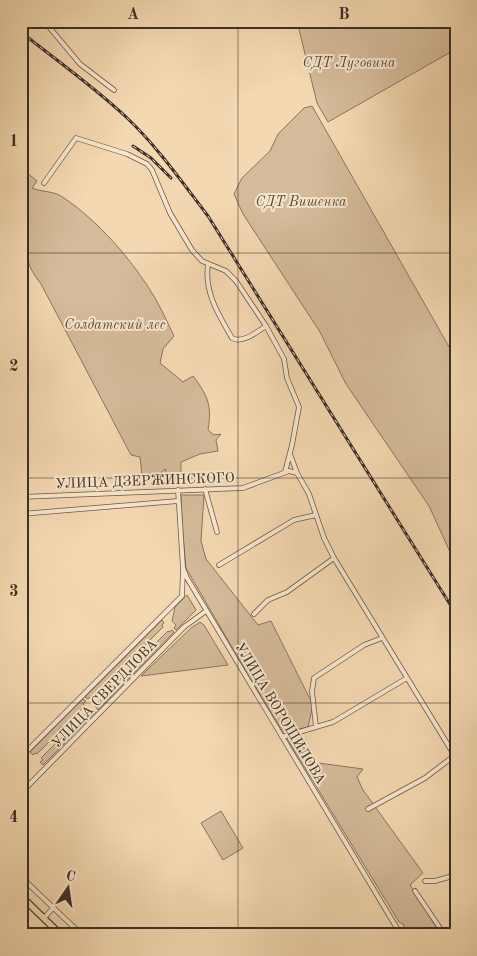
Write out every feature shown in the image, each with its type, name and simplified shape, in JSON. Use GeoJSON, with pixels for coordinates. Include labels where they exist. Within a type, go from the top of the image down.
{"type":"FeatureCollection","features":[{"type":"Feature","properties":{"kind":"main road"},"geometry":{"type":"LineString","coordinates":[[21,896],[61,935]]}},
{"type":"Feature","properties":{"kind":"street"},"geometry":{"type":"LineString","coordinates":[[44,21],[80,64],[114,90]]}},
{"type":"Feature","properties":{"kind":"street"},"geometry":{"type":"LineString","coordinates":[[44,183],[76,138],[114,149],[147,164],[157,179],[179,230],[197,256],[208,264],[226,271],[236,281],[266,326],[284,359],[288,381],[298,401],[298,412],[285,472]]}},
{"type":"Feature","properties":{"kind":"street"},"geometry":{"type":"LineString","coordinates":[[208,264],[206,280],[214,308],[232,338],[240,340],[266,326]]}},
{"type":"Feature","properties":{"kind":"street"},"geometry":{"type":"LineString","coordinates":[[290,454],[297,473],[310,494],[324,538],[334,558],[455,757],[425,778],[368,809]]}},
{"type":"Feature","properties":{"kind":"street","name":"УЛИЦА ДЗЕРЖИНСКОГО"},"geometry":{"type":"LineString","coordinates":[[21,497],[205,490],[252,486],[285,472],[292,471],[297,473]]}},
{"type":"Feature","properties":{"kind":"street","name":"УЛИЦА ВОРОШИЛОВА"},"geometry":{"type":"LineString","coordinates":[[178,490],[183,568],[191,586],[401,935]]}},
{"type":"Feature","properties":{"kind":"street"},"geometry":{"type":"LineString","coordinates":[[205,490],[217,532]]}},
{"type":"Feature","properties":{"kind":"street","name":"УЛИЦА ДЗЕРЖИНСКОГО"},"geometry":{"type":"LineString","coordinates":[[21,514],[178,502]]}},
{"type":"Feature","properties":{"kind":"street"},"geometry":{"type":"LineString","coordinates":[[219,565],[294,520],[316,515]]}},
{"type":"Feature","properties":{"kind":"street"},"geometry":{"type":"LineString","coordinates":[[254,614],[268,600],[287,592],[334,558]]}},
{"type":"Feature","properties":{"kind":"street","name":"УЛИЦА СВЕРДЛОВА"},"geometry":{"type":"LineString","coordinates":[[21,757],[182,596],[183,568]]}},
{"type":"Feature","properties":{"kind":"street","name":"УЛИЦА СВЕРДЛОВА"},"geometry":{"type":"LineString","coordinates":[[21,793],[184,627],[206,611]]}},
{"type":"Feature","properties":{"kind":"street"},"geometry":{"type":"LineString","coordinates":[[316,728],[312,691],[314,678],[364,645],[382,638]]}},
{"type":"Feature","properties":{"kind":"street"},"geometry":{"type":"LineString","coordinates":[[282,737],[316,728],[350,713],[407,678]]}},
{"type":"Feature","properties":{"kind":"street"},"geometry":{"type":"LineString","coordinates":[[425,881],[435,881],[456,874]]}},
{"type":"Feature","properties":{"kind":"street"},"geometry":{"type":"LineString","coordinates":[[21,878],[82,935]]}},
{"type":"Feature","properties":{"kind":"street"},"geometry":{"type":"LineString","coordinates":[[416,892],[443,935],[456,927]]}},
{"type":"Feature","properties":{"kind":"street"},"geometry":{"type":"LineString","coordinates":[[44,918],[53,908]]}},
{"type":"Feature","properties":{"kind":"green space","name":"СДТ Луговина"},"geometry":{"type":"Polygon","coordinates":[[[295,21],[456,21],[456,49],[328,122],[317,103],[298,25],[295,21]]]}},
{"type":"Feature","properties":{"kind":"green space","name":"СДТ Вишенка"},"geometry":{"type":"Polygon","coordinates":[[[312,106],[456,359],[456,565],[429,506],[346,384],[320,332],[243,214],[234,194],[242,178],[270,151],[278,134],[304,108],[312,106]]]}},
{"type":"Feature","properties":{"kind":"green space","name":"Солдатский лес"},"geometry":{"type":"Polygon","coordinates":[[[21,168],[37,181],[32,188],[58,194],[88,217],[114,242],[155,298],[174,336],[163,349],[160,363],[183,382],[193,376],[202,389],[209,407],[208,430],[214,435],[221,434],[216,440],[218,451],[200,454],[181,462],[181,484],[170,483],[165,473],[166,469],[154,477],[142,475],[140,457],[131,455],[41,284],[31,269],[28,261],[29,252],[21,253],[21,168]]]}},
{"type":"Feature","properties":{"kind":"green space"},"geometry":{"type":"Polygon","coordinates":[[[181,495],[204,495],[201,541],[206,559],[258,625],[271,621],[313,705],[308,727],[295,730],[311,762],[363,769],[357,777],[363,790],[423,873],[410,885],[438,930],[431,935],[408,935],[403,924],[399,922],[247,673],[186,568],[181,495]]]}},
{"type":"Feature","properties":{"kind":"green space"},"geometry":{"type":"Polygon","coordinates":[[[187,595],[196,610],[176,630],[174,628],[176,625],[172,621],[175,607],[187,595]]]}},
{"type":"Feature","properties":{"kind":"green space"},"geometry":{"type":"Polygon","coordinates":[[[162,620],[164,623],[163,627],[144,646],[140,646],[140,650],[123,667],[119,667],[119,671],[92,698],[88,699],[85,697],[162,620]]]}},
{"type":"Feature","properties":{"kind":"green space"},"geometry":{"type":"Polygon","coordinates":[[[200,622],[204,625],[228,665],[141,676],[191,628],[200,622]]]}},
{"type":"Feature","properties":{"kind":"green space"},"geometry":{"type":"Polygon","coordinates":[[[172,630],[174,632],[98,710],[95,706],[97,703],[124,675],[127,675],[127,672],[145,654],[148,654],[148,651],[168,631],[172,630]]]}},
{"type":"Feature","properties":{"kind":"green space"},"geometry":{"type":"Polygon","coordinates":[[[83,699],[86,701],[83,704],[85,706],[64,727],[62,726],[58,730],[58,733],[37,754],[33,755],[30,752],[83,699]]]}},
{"type":"Feature","properties":{"kind":"green space"},"geometry":{"type":"Polygon","coordinates":[[[93,709],[96,712],[43,765],[40,762],[43,760],[41,758],[62,737],[65,737],[68,731],[89,710],[93,709]]]}},
{"type":"Feature","properties":{"kind":"green space"},"geometry":{"type":"Polygon","coordinates":[[[221,811],[243,848],[223,860],[201,823],[221,811]]]}},
{"type":"Feature","properties":{"kind":"railway"},"geometry":{"type":"LineString","coordinates":[[21,32],[125,116],[179,177],[208,216],[456,614]]}},
{"type":"Feature","properties":{"kind":"railway"},"geometry":{"type":"LineString","coordinates":[[133,146],[151,158],[171,178]]}}]}
